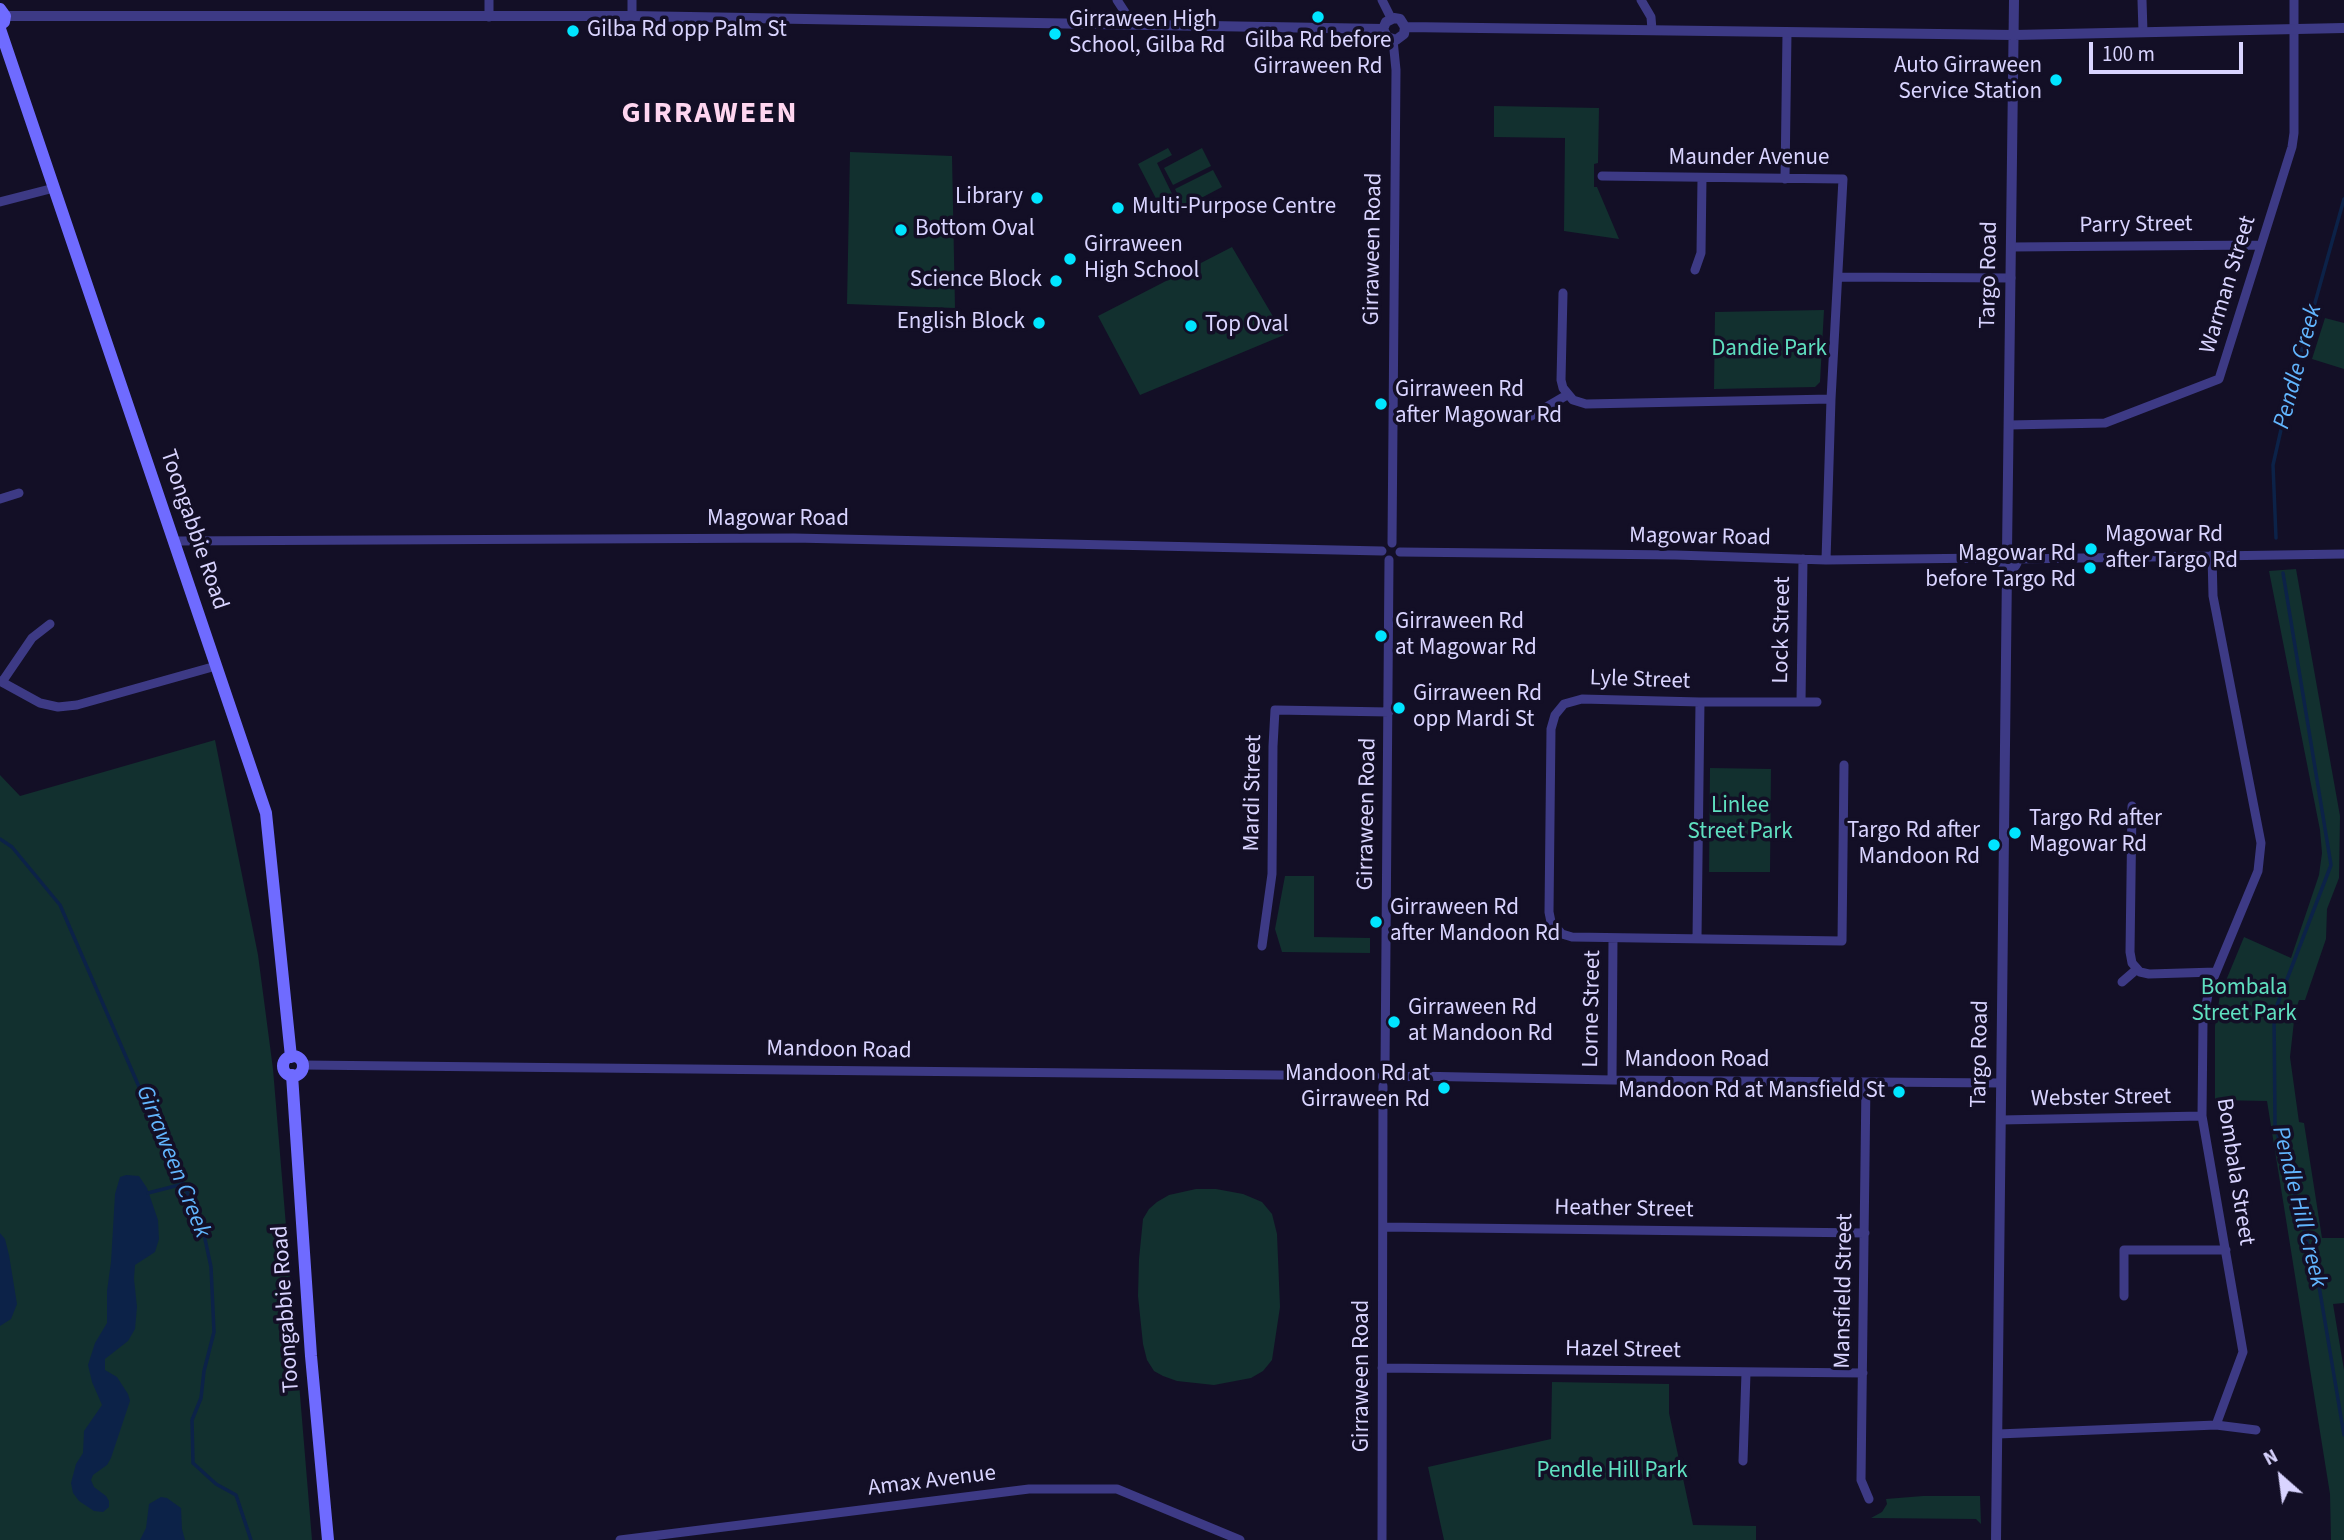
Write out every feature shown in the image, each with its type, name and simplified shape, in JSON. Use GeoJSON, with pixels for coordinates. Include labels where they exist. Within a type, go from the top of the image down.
{"type":"FeatureCollection","features":[{"type":"Feature","properties":{"kind":"main road","name":"Toongabbie Road"},"geometry":{"type":"LineString","coordinates":[[1,20],[54,188],[266,813],[291,1056]]}},
{"type":"Feature","properties":{"kind":"main road"},"geometry":{"type":"LineString","coordinates":[[291,1056],[297,1057],[302,1065],[299,1073],[292,1075],[286,1072],[283,1065],[291,1056]]}},
{"type":"Feature","properties":{"kind":"main road","name":"Toongabbie Road"},"geometry":{"type":"LineString","coordinates":[[292,1075],[311,1356],[328,1540]]}},
{"type":"Feature","properties":{"kind":"street"},"geometry":{"type":"LineString","coordinates":[[489,0],[489,17]]}},
{"type":"Feature","properties":{"kind":"street"},"geometry":{"type":"LineString","coordinates":[[632,0],[632,16]]}},
{"type":"Feature","properties":{"kind":"street"},"geometry":{"type":"LineString","coordinates":[[1117,0],[1132,23]]}},
{"type":"Feature","properties":{"kind":"street"},"geometry":{"type":"LineString","coordinates":[[1382,0],[1391,18]]}},
{"type":"Feature","properties":{"kind":"street"},"geometry":{"type":"LineString","coordinates":[[1641,0],[1651,17],[1652,30]]}},
{"type":"Feature","properties":{"kind":"street","name":"Targo Road"},"geometry":{"type":"LineString","coordinates":[[1996,1540],[2005,560],[2014,0]]}},
{"type":"Feature","properties":{"kind":"street"},"geometry":{"type":"LineString","coordinates":[[2142,0],[2143,32]]}},
{"type":"Feature","properties":{"kind":"street","name":"Warman Street"},"geometry":{"type":"LineString","coordinates":[[2009,425],[2105,423],[2220,379],[2294,133],[2294,0]]}},
{"type":"Feature","properties":{"kind":"street"},"geometry":{"type":"LineString","coordinates":[[1,20],[632,16],[1383,29]]}},
{"type":"Feature","properties":{"kind":"street"},"geometry":{"type":"LineString","coordinates":[[1391,18],[1401,19],[1405,27],[1402,37],[1393,40],[1387,37],[1383,29],[1385,22],[1391,18]]}},
{"type":"Feature","properties":{"kind":"street"},"geometry":{"type":"LineString","coordinates":[[1405,27],[2014,35],[2344,28]]}},
{"type":"Feature","properties":{"kind":"street"},"geometry":{"type":"LineString","coordinates":[[1785,179],[1787,33]]}},
{"type":"Feature","properties":{"kind":"street","name":"Girraween Road"},"geometry":{"type":"LineString","coordinates":[[1392,542],[1396,70],[1393,40]]}},
{"type":"Feature","properties":{"kind":"street","name":"Maunder Avenue"},"geometry":{"type":"LineString","coordinates":[[1602,176],[1843,178],[1831,400],[1826,560]]}},
{"type":"Feature","properties":{"kind":"street"},"geometry":{"type":"LineString","coordinates":[[1695,270],[1701,253],[1702,178]]}},
{"type":"Feature","properties":{"kind":"street"},"geometry":{"type":"LineString","coordinates":[[0,202],[54,188]]}},
{"type":"Feature","properties":{"kind":"street","name":"Parry Street"},"geometry":{"type":"LineString","coordinates":[[2012,247],[2261,245]]}},
{"type":"Feature","properties":{"kind":"street"},"geometry":{"type":"LineString","coordinates":[[1839,277],[2011,278]]}},
{"type":"Feature","properties":{"kind":"street"},"geometry":{"type":"LineString","coordinates":[[1563,293],[1561,380],[1567,395],[1573,400],[1586,404],[1831,400]]}},
{"type":"Feature","properties":{"kind":"street"},"geometry":{"type":"LineString","coordinates":[[1531,416],[1567,395]]}},
{"type":"Feature","properties":{"kind":"street"},"geometry":{"type":"LineString","coordinates":[[0,499],[19,493]]}},
{"type":"Feature","properties":{"kind":"street","name":"Magowar Road"},"geometry":{"type":"LineString","coordinates":[[174,541],[794,538],[1382,551]]}},
{"type":"Feature","properties":{"kind":"street"},"geometry":{"type":"LineString","coordinates":[[1392,542],[1399,552],[1396,558],[1390,560],[1385,558],[1382,551],[1386,544],[1392,542]]}},
{"type":"Feature","properties":{"kind":"street","name":"Magowar Road"},"geometry":{"type":"LineString","coordinates":[[1399,552],[1826,560],[2005,560]]}},
{"type":"Feature","properties":{"kind":"street"},"geometry":{"type":"LineString","coordinates":[[2005,560],[2016,565],[2017,559],[2344,554]]}},
{"type":"Feature","properties":{"kind":"street","name":"Bombala Street"},"geometry":{"type":"LineString","coordinates":[[2212,555],[2213,596],[2261,843],[2261,857],[2255,878],[2209,989],[2203,1022],[2202,1116],[2243,1352],[2216,1425]]}},
{"type":"Feature","properties":{"kind":"street","name":"Lock Street"},"geometry":{"type":"LineString","coordinates":[[1801,702],[1803,559]]}},
{"type":"Feature","properties":{"kind":"street","name":"Girraween Road"},"geometry":{"type":"LineString","coordinates":[[1385,1069],[1390,560]]}},
{"type":"Feature","properties":{"kind":"street"},"geometry":{"type":"LineString","coordinates":[[50,624],[32,638],[1,681],[40,703],[77,705],[216,666]]}},
{"type":"Feature","properties":{"kind":"street","name":"Lyle Street"},"geometry":{"type":"LineString","coordinates":[[1555,927],[1549,912],[1551,729],[1555,715],[1564,704],[1582,699],[1818,702]]}},
{"type":"Feature","properties":{"kind":"street"},"geometry":{"type":"LineString","coordinates":[[1697,938],[1700,702]]}},
{"type":"Feature","properties":{"kind":"street","name":"Mardi Street"},"geometry":{"type":"LineString","coordinates":[[1262,946],[1272,874],[1275,710],[1389,712]]}},
{"type":"Feature","properties":{"kind":"street"},"geometry":{"type":"LineString","coordinates":[[1539,936],[1555,927],[1562,934],[1572,937],[1842,941],[1844,765]]}},
{"type":"Feature","properties":{"kind":"street"},"geometry":{"type":"LineString","coordinates":[[2132,806],[2132,963],[2137,969],[2149,974],[2216,972]]}},
{"type":"Feature","properties":{"kind":"street","name":"Lorne Street"},"geometry":{"type":"LineString","coordinates":[[1612,1080],[1614,938]]}},
{"type":"Feature","properties":{"kind":"street"},"geometry":{"type":"LineString","coordinates":[[2122,982],[2137,969]]}},
{"type":"Feature","properties":{"kind":"street","name":"Mandoon Road"},"geometry":{"type":"LineString","coordinates":[[302,1065],[1375,1076]]}},
{"type":"Feature","properties":{"kind":"street"},"geometry":{"type":"LineString","coordinates":[[1380,1069],[1385,1069],[1391,1072],[1393,1078],[1390,1084],[1382,1086],[1377,1083],[1375,1076],[1380,1069]]}},
{"type":"Feature","properties":{"kind":"street","name":"Mandoon Road"},"geometry":{"type":"LineString","coordinates":[[1393,1078],[1414,1076],[2001,1083]]}},
{"type":"Feature","properties":{"kind":"street","name":"Mansfield Street"},"geometry":{"type":"LineString","coordinates":[[1866,1082],[1861,1480],[1869,1499]]}},
{"type":"Feature","properties":{"kind":"street","name":"Girraween Road"},"geometry":{"type":"LineString","coordinates":[[1382,1086],[1382,1540]]}},
{"type":"Feature","properties":{"kind":"street","name":"Webster Street"},"geometry":{"type":"LineString","coordinates":[[2001,1120],[2202,1116]]}},
{"type":"Feature","properties":{"kind":"street","name":"Heather Street"},"geometry":{"type":"LineString","coordinates":[[1383,1227],[1865,1233]]}},
{"type":"Feature","properties":{"kind":"street"},"geometry":{"type":"LineString","coordinates":[[2124,1296],[2124,1250],[2227,1250]]}},
{"type":"Feature","properties":{"kind":"street","name":"Hazel Street"},"geometry":{"type":"LineString","coordinates":[[1382,1368],[1863,1374]]}},
{"type":"Feature","properties":{"kind":"street"},"geometry":{"type":"LineString","coordinates":[[1743,1461],[1746,1373]]}},
{"type":"Feature","properties":{"kind":"street"},"geometry":{"type":"LineString","coordinates":[[1998,1434],[2216,1425],[2256,1430]]}},
{"type":"Feature","properties":{"kind":"street","name":"Amax Avenue"},"geometry":{"type":"LineString","coordinates":[[621,1540],[1029,1489],[1116,1489],[1240,1540]]}},
{"type":"Feature","properties":{"kind":"green space"},"geometry":{"type":"Polygon","coordinates":[[[1494,106],[1599,108],[1598,163],[1594,164],[1594,187],[1597,187],[1619,239],[1564,231],[1565,138],[1494,137],[1494,106]]]}},
{"type":"Feature","properties":{"kind":"green space"},"geometry":{"type":"Polygon","coordinates":[[[1168,148],[1172,155],[1157,163],[1177,204],[1163,212],[1138,164],[1168,148]]]}},
{"type":"Feature","properties":{"kind":"green space"},"geometry":{"type":"Polygon","coordinates":[[[1202,148],[1211,166],[1173,185],[1164,168],[1202,148]]]}},
{"type":"Feature","properties":{"kind":"green space","name":"Bottom Oval"},"geometry":{"type":"Polygon","coordinates":[[[850,152],[952,156],[955,308],[847,304],[850,152]]]}},
{"type":"Feature","properties":{"kind":"green space"},"geometry":{"type":"Polygon","coordinates":[[[1213,170],[1222,187],[1184,207],[1175,189],[1213,170]]]}},
{"type":"Feature","properties":{"kind":"green space","name":"Top Oval"},"geometry":{"type":"Polygon","coordinates":[[[1232,247],[1284,335],[1140,395],[1098,316],[1232,247]]]}},
{"type":"Feature","properties":{"kind":"green space","name":"Dandie Park"},"geometry":{"type":"Polygon","coordinates":[[[1824,310],[1820,382],[1815,387],[1714,389],[1715,312],[1824,310]]]}},
{"type":"Feature","properties":{"kind":"green space"},"geometry":{"type":"Polygon","coordinates":[[[2325,318],[2344,323],[2344,369],[2312,359],[2325,318]]]}},
{"type":"Feature","properties":{"kind":"green space","name":"Bombala Street Park"},"geometry":{"type":"Polygon","coordinates":[[[2296,569],[2340,816],[2339,878],[2327,909],[2326,939],[2305,1000],[2299,1000],[2295,1012],[2290,1057],[2299,1122],[2304,1123],[2322,1238],[2344,1238],[2344,1303],[2333,1304],[2344,1370],[2344,1540],[2331,1540],[2330,1494],[2267,1101],[2215,1100],[2215,1026],[2220,995],[2244,937],[2291,958],[2319,875],[2322,853],[2320,830],[2269,571],[2296,569]]]}},
{"type":"Feature","properties":{"kind":"green space"},"geometry":{"type":"Polygon","coordinates":[[[215,740],[258,955],[273,1069],[312,1540],[0,1540],[0,775],[20,796],[215,740]]]}},
{"type":"Feature","properties":{"kind":"green space","name":"Linlee Street Park"},"geometry":{"type":"Polygon","coordinates":[[[1710,768],[1771,769],[1770,872],[1709,872],[1710,768]]]}},
{"type":"Feature","properties":{"kind":"green space"},"geometry":{"type":"Polygon","coordinates":[[[1285,876],[1314,876],[1314,937],[1370,938],[1370,953],[1282,952],[1275,929],[1285,876]]]}},
{"type":"Feature","properties":{"kind":"green space"},"geometry":{"type":"Polygon","coordinates":[[[1196,1189],[1216,1189],[1243,1194],[1262,1202],[1272,1214],[1277,1234],[1280,1307],[1272,1360],[1263,1371],[1251,1378],[1214,1385],[1177,1381],[1154,1371],[1147,1360],[1138,1296],[1143,1219],[1149,1209],[1169,1195],[1196,1189]]]}},
{"type":"Feature","properties":{"kind":"green space","name":"Pendle Hill Park"},"geometry":{"type":"Polygon","coordinates":[[[1552,1382],[1669,1384],[1669,1413],[1693,1525],[1756,1526],[1756,1540],[1444,1540],[1428,1467],[1551,1439],[1552,1382]]]}},
{"type":"Feature","properties":{"kind":"green space"},"geometry":{"type":"Polygon","coordinates":[[[1980,1496],[1981,1524],[1976,1519],[1871,1518],[1882,1512],[1887,1504],[1886,1499],[1980,1496]]]}},
{"type":"Feature","properties":{"kind":"water"},"geometry":{"type":"Polygon","coordinates":[[[139,1176],[147,1188],[158,1220],[159,1239],[155,1252],[135,1265],[135,1329],[128,1341],[105,1359],[105,1370],[117,1377],[130,1401],[111,1458],[91,1480],[94,1487],[109,1501],[109,1507],[103,1512],[94,1511],[79,1501],[73,1493],[71,1483],[76,1464],[83,1453],[84,1431],[102,1405],[88,1365],[95,1343],[107,1323],[115,1194],[120,1177],[139,1176]]]}},
{"type":"Feature","properties":{"kind":"water"},"geometry":{"type":"Polygon","coordinates":[[[0,1233],[5,1239],[9,1255],[17,1304],[11,1319],[0,1326],[0,1233]]]}},
{"type":"Feature","properties":{"kind":"water"},"geometry":{"type":"Polygon","coordinates":[[[161,1497],[181,1508],[185,1540],[140,1540],[146,1528],[149,1504],[161,1497]]]}},
{"type":"Feature","properties":{"kind":"waterway","name":"Pendle Creek"},"geometry":{"type":"LineString","coordinates":[[2276,538],[2273,465],[2287,403],[2344,199]]}},
{"type":"Feature","properties":{"kind":"waterway","name":"Pendle Hill Creek"},"geometry":{"type":"LineString","coordinates":[[2283,573],[2331,865],[2274,1013],[2275,1125],[2318,1280],[2344,1435]]}},
{"type":"Feature","properties":{"kind":"waterway","name":"Girraween Creek"},"geometry":{"type":"LineString","coordinates":[[0,839],[12,847],[60,905],[202,1225],[211,1267],[214,1332],[204,1371],[201,1398],[192,1420],[193,1463],[216,1484],[236,1495],[251,1540]]}},
{"type":"Feature","properties":{"kind":"waterway"},"geometry":{"type":"LineString","coordinates":[[148,1193],[183,1184]]}},
{"type":"Feature","properties":{"kind":"place","name":"Gilba Rd before Girraween Rd"},"geometry":{"type":"Point","coordinates":[1318,17]}},
{"type":"Feature","properties":{"kind":"place","name":"Gilba Rd opp Palm St"},"geometry":{"type":"Point","coordinates":[573,31]}},
{"type":"Feature","properties":{"kind":"place","name":"Girraween High School, Gilba Rd"},"geometry":{"type":"Point","coordinates":[1055,34]}},
{"type":"Feature","properties":{"kind":"place","name":"Auto Girraween Service Station"},"geometry":{"type":"Point","coordinates":[2056,80]}},
{"type":"Feature","properties":{"kind":"place","name":"Library"},"geometry":{"type":"Point","coordinates":[1037,198]}},
{"type":"Feature","properties":{"kind":"place","name":"Multi-Purpose Centre"},"geometry":{"type":"Point","coordinates":[1118,208]}},
{"type":"Feature","properties":{"kind":"place","name":"Bottom Oval"},"geometry":{"type":"Point","coordinates":[901,230]}},
{"type":"Feature","properties":{"kind":"place","name":"Girraween High School"},"geometry":{"type":"Point","coordinates":[1070,259]}},
{"type":"Feature","properties":{"kind":"place","name":"Science Block"},"geometry":{"type":"Point","coordinates":[1056,281]}},
{"type":"Feature","properties":{"kind":"place","name":"English Block"},"geometry":{"type":"Point","coordinates":[1039,323]}},
{"type":"Feature","properties":{"kind":"place","name":"Top Oval"},"geometry":{"type":"Point","coordinates":[1191,326]}},
{"type":"Feature","properties":{"kind":"place","name":"Girraween Rd after Magowar Rd"},"geometry":{"type":"Point","coordinates":[1381,404]}},
{"type":"Feature","properties":{"kind":"place","name":"Magowar Rd after Targo Rd"},"geometry":{"type":"Point","coordinates":[2091,549]}},
{"type":"Feature","properties":{"kind":"place","name":"Magowar Rd before Targo Rd"},"geometry":{"type":"Point","coordinates":[2090,568]}},
{"type":"Feature","properties":{"kind":"place","name":"Girraween Rd at Magowar Rd"},"geometry":{"type":"Point","coordinates":[1381,636]}},
{"type":"Feature","properties":{"kind":"place","name":"Girraween Rd opp Mardi St"},"geometry":{"type":"Point","coordinates":[1399,708]}},
{"type":"Feature","properties":{"kind":"place","name":"Targo Rd after Magowar Rd"},"geometry":{"type":"Point","coordinates":[2015,833]}},
{"type":"Feature","properties":{"kind":"place","name":"Targo Rd after Mandoon Rd"},"geometry":{"type":"Point","coordinates":[1994,845]}},
{"type":"Feature","properties":{"kind":"place","name":"Girraween Rd after Mandoon Rd"},"geometry":{"type":"Point","coordinates":[1376,922]}},
{"type":"Feature","properties":{"kind":"place","name":"Girraween Rd at Mandoon Rd"},"geometry":{"type":"Point","coordinates":[1394,1022]}},
{"type":"Feature","properties":{"kind":"place","name":"Mandoon Rd at Girraween Rd"},"geometry":{"type":"Point","coordinates":[1444,1088]}},
{"type":"Feature","properties":{"kind":"place","name":"Mandoon Rd at Mansfield St"},"geometry":{"type":"Point","coordinates":[1899,1092]}},
{"type":"Feature","properties":{"kind":"district","name":"GIRRAWEEN"},"geometry":{"type":"Point","coordinates":[710,115]}}]}
